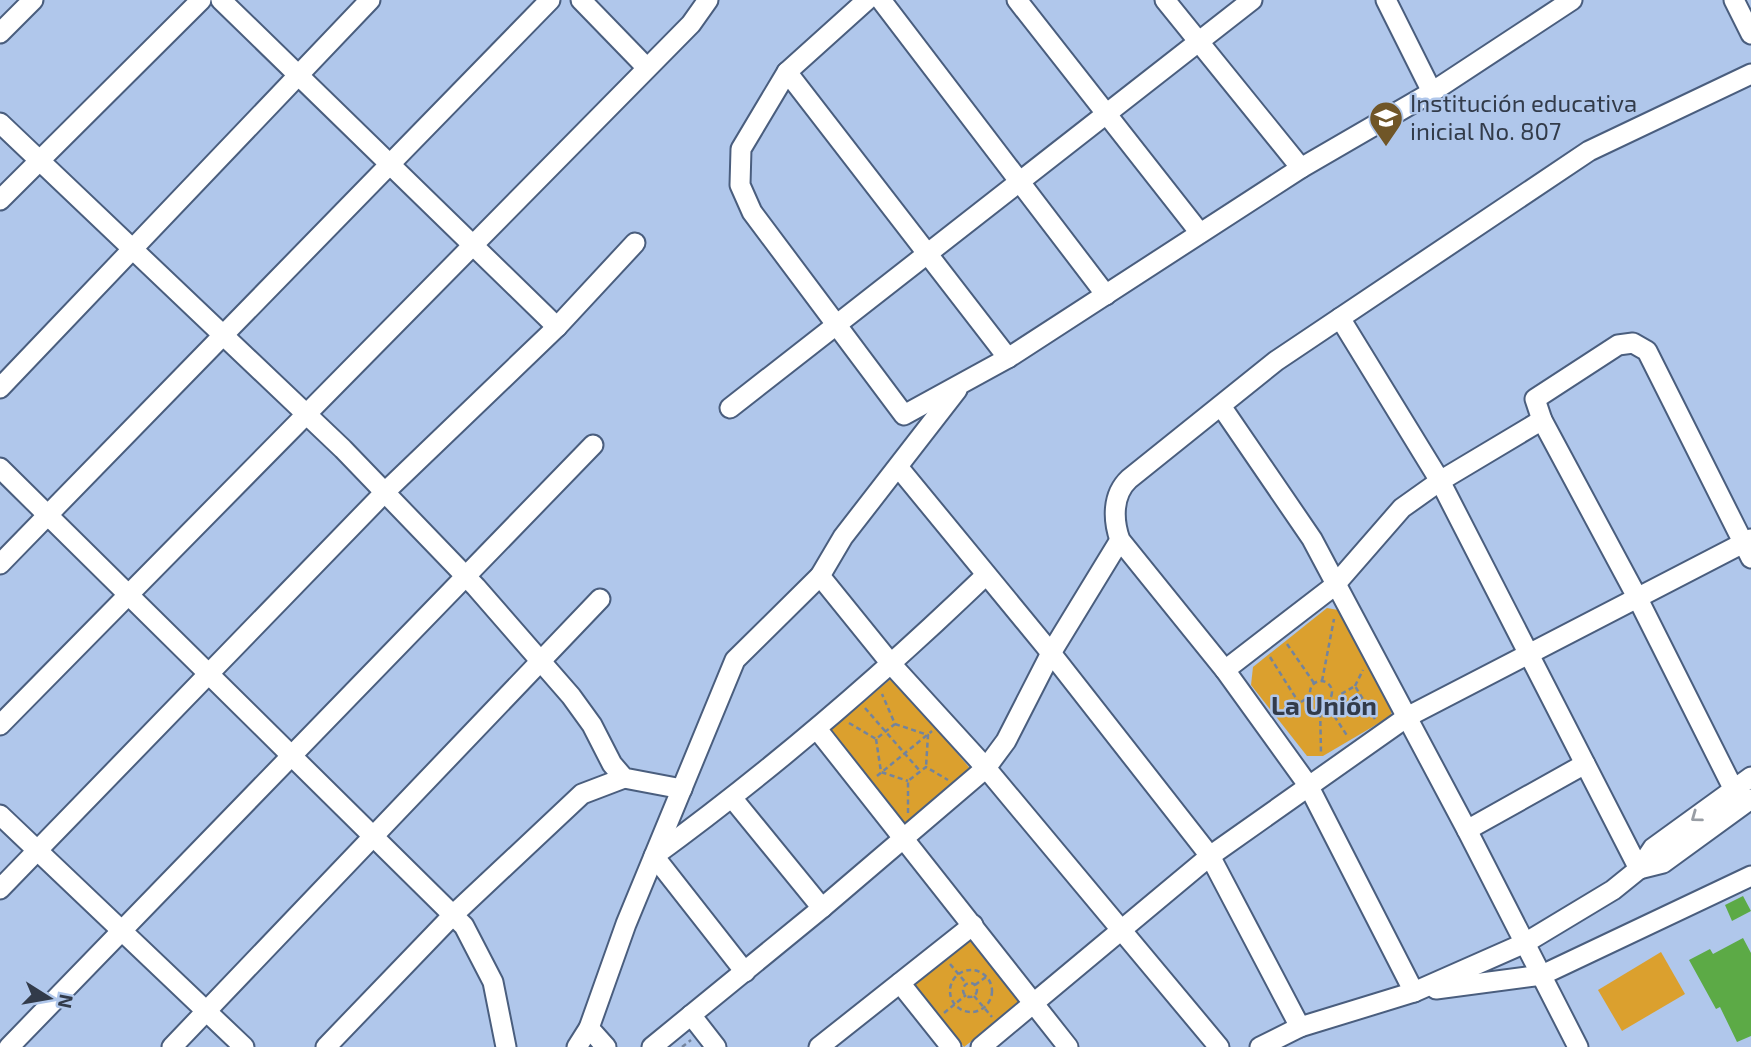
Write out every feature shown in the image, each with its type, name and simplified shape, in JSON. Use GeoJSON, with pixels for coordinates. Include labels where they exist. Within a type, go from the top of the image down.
{"type":"FeatureCollection","features":[{"type":"Feature","properties":{"kind":"street"},"geometry":{"type":"LineString","coordinates":[[0,33],[33,0]]}},
{"type":"Feature","properties":{"kind":"street"},"geometry":{"type":"LineString","coordinates":[[0,200],[201,0]]}},
{"type":"Feature","properties":{"kind":"street"},"geometry":{"type":"LineString","coordinates":[[221,0],[557,327]]}},
{"type":"Feature","properties":{"kind":"street"},"geometry":{"type":"LineString","coordinates":[[0,388],[370,0]]}},
{"type":"Feature","properties":{"kind":"street"},"geometry":{"type":"LineString","coordinates":[[0,564],[550,0]]}},
{"type":"Feature","properties":{"kind":"street"},"geometry":{"type":"LineString","coordinates":[[581,0],[647,68]]}},
{"type":"Feature","properties":{"kind":"street"},"geometry":{"type":"LineString","coordinates":[[0,725],[691,24],[708,0]]}},
{"type":"Feature","properties":{"kind":"street"},"geometry":{"type":"LineString","coordinates":[[867,0],[787,72],[741,149],[740,185],[752,212],[904,415],[1008,358],[1301,168],[1432,92],[1572,0]]}},
{"type":"Feature","properties":{"kind":"street"},"geometry":{"type":"LineString","coordinates":[[881,0],[1106,295]]}},
{"type":"Feature","properties":{"kind":"street"},"geometry":{"type":"LineString","coordinates":[[1017,0],[1108,112],[1200,233]]}},
{"type":"Feature","properties":{"kind":"street"},"geometry":{"type":"LineString","coordinates":[[1165,0],[1301,168]]}},
{"type":"Feature","properties":{"kind":"street"},"geometry":{"type":"LineString","coordinates":[[730,408],[1252,0]]}},
{"type":"Feature","properties":{"kind":"street"},"geometry":{"type":"LineString","coordinates":[[1386,0],[1432,92]]}},
{"type":"Feature","properties":{"kind":"street"},"geometry":{"type":"LineString","coordinates":[[1734,0],[1751,34]]}},
{"type":"Feature","properties":{"kind":"street"},"geometry":{"type":"LineString","coordinates":[[787,72],[1008,358]]}},
{"type":"Feature","properties":{"kind":"street"},"geometry":{"type":"LineString","coordinates":[[1414,992],[1308,785],[1225,670],[1120,540],[1115,510],[1124,484],[1276,362],[1589,151],[1751,74]]}},
{"type":"Feature","properties":{"kind":"street"},"geometry":{"type":"LineString","coordinates":[[0,123],[307,414],[466,576],[578,706],[611,764],[624,778]]}},
{"type":"Feature","properties":{"kind":"street"},"geometry":{"type":"LineString","coordinates":[[0,889],[385,492],[557,327],[635,243]]}},
{"type":"Feature","properties":{"kind":"street"},"geometry":{"type":"LineString","coordinates":[[1340,318],[1440,481],[1639,869]]}},
{"type":"Feature","properties":{"kind":"street"},"geometry":{"type":"LineString","coordinates":[[981,1047],[1210,856],[1407,717],[1637,597],[1748,547],[1647,351],[1633,344],[1618,345],[1535,399],[1542,420],[1637,597],[1742,795]]}},
{"type":"Feature","properties":{"kind":"street"},"geometry":{"type":"LineString","coordinates":[[577,1047],[589,1028],[654,856],[735,660],[820,576],[843,537],[962,384]]}},
{"type":"Feature","properties":{"kind":"street"},"geometry":{"type":"LineString","coordinates":[[1221,407],[1312,539],[1334,586],[1467,830],[1578,1047]]}},
{"type":"Feature","properties":{"kind":"street"},"geometry":{"type":"LineString","coordinates":[[1225,670],[1334,586],[1402,508],[1440,481],[1542,420]]}},
{"type":"Feature","properties":{"kind":"street"},"geometry":{"type":"LineString","coordinates":[[9,1047],[593,445]]}},
{"type":"Feature","properties":{"kind":"street"},"geometry":{"type":"LineString","coordinates":[[0,468],[464,926],[492,982],[506,1047]]}},
{"type":"Feature","properties":{"kind":"street"},"geometry":{"type":"LineString","coordinates":[[899,468],[1051,653],[1210,856],[1300,1027]]}},
{"type":"Feature","properties":{"kind":"street"},"geometry":{"type":"LineString","coordinates":[[652,1047],[822,908],[906,829],[986,768],[1006,741],[1051,653],[1120,540]]}},
{"type":"Feature","properties":{"kind":"street"},"geometry":{"type":"LineString","coordinates":[[654,856],[733,799],[817,729],[892,665],[986,575]]}},
{"type":"Feature","properties":{"kind":"street"},"geometry":{"type":"LineString","coordinates":[[820,576],[892,665],[986,768],[1219,1047]]}},
{"type":"Feature","properties":{"kind":"street"},"geometry":{"type":"LineString","coordinates":[[172,1047],[600,599]]}},
{"type":"Feature","properties":{"kind":"street"},"geometry":{"type":"LineString","coordinates":[[817,729],[906,829],[973,925],[1068,1047]]}},
{"type":"Feature","properties":{"kind":"street"},"geometry":{"type":"LineString","coordinates":[[1467,830],[1585,764]]}},
{"type":"Feature","properties":{"kind":"street"},"geometry":{"type":"LineString","coordinates":[[1260,1047],[1300,1027],[1414,992],[1525,943],[1613,890],[1639,869],[1653,848],[1742,795],[1751,777]]}},
{"type":"Feature","properties":{"kind":"street"},"geometry":{"type":"LineString","coordinates":[[326,1047],[453,915],[582,794],[624,778],[682,789]]}},
{"type":"Feature","properties":{"kind":"street"},"geometry":{"type":"LineString","coordinates":[[733,799],[822,908]]}},
{"type":"Feature","properties":{"kind":"street"},"geometry":{"type":"LineString","coordinates":[[0,815],[244,1047]]}},
{"type":"Feature","properties":{"kind":"street"},"geometry":{"type":"LineString","coordinates":[[654,856],[745,972]]}},
{"type":"Feature","properties":{"kind":"street"},"geometry":{"type":"LineString","coordinates":[[1414,992],[1542,975],[1751,876]]}},
{"type":"Feature","properties":{"kind":"street"},"geometry":{"type":"LineString","coordinates":[[819,1047],[973,925]]}},
{"type":"Feature","properties":{"kind":"street"},"geometry":{"type":"LineString","coordinates":[[900,983],[951,1047]]}},
{"type":"Feature","properties":{"kind":"street"},"geometry":{"type":"LineString","coordinates":[[691,1015],[716,1047]]}},
{"type":"Feature","properties":{"kind":"street"},"geometry":{"type":"LineString","coordinates":[[589,1028],[606,1047]]}},
{"type":"Feature","properties":{"kind":"path"},"geometry":{"type":"LineString","coordinates":[[1329,613],[1340,616]]}},
{"type":"Feature","properties":{"kind":"path"},"geometry":{"type":"LineString","coordinates":[[1321,681],[1335,614]]}},
{"type":"Feature","properties":{"kind":"path"},"geometry":{"type":"LineString","coordinates":[[1263,662],[1287,644],[1314,683]]}},
{"type":"Feature","properties":{"kind":"path"},"geometry":{"type":"LineString","coordinates":[[1270,657],[1299,703]]}},
{"type":"Feature","properties":{"kind":"path"},"geometry":{"type":"LineString","coordinates":[[1332,693],[1341,694],[1355,686],[1367,663]]}},
{"type":"Feature","properties":{"kind":"path"},"geometry":{"type":"LineString","coordinates":[[1321,681],[1330,685],[1332,693],[1325,702],[1320,703],[1311,696],[1310,689],[1314,683],[1321,681]]}},
{"type":"Feature","properties":{"kind":"path"},"geometry":{"type":"LineString","coordinates":[[1355,686],[1376,722]]}},
{"type":"Feature","properties":{"kind":"path"},"geometry":{"type":"LineString","coordinates":[[842,727],[889,689]]}},
{"type":"Feature","properties":{"kind":"path"},"geometry":{"type":"LineString","coordinates":[[882,694],[895,724],[928,735]]}},
{"type":"Feature","properties":{"kind":"path"},"geometry":{"type":"LineString","coordinates":[[1341,694],[1350,709],[1364,701]]}},
{"type":"Feature","properties":{"kind":"path"},"geometry":{"type":"LineString","coordinates":[[1279,715],[1311,696]]}},
{"type":"Feature","properties":{"kind":"path"},"geometry":{"type":"LineString","coordinates":[[1325,702],[1348,737]]}},
{"type":"Feature","properties":{"kind":"path"},"geometry":{"type":"LineString","coordinates":[[1320,703],[1321,753]]}},
{"type":"Feature","properties":{"kind":"path"},"geometry":{"type":"LineString","coordinates":[[865,708],[920,771]]}},
{"type":"Feature","properties":{"kind":"path"},"geometry":{"type":"LineString","coordinates":[[1273,708],[1286,724]]}},
{"type":"Feature","properties":{"kind":"path"},"geometry":{"type":"LineString","coordinates":[[1367,727],[1384,718]]}},
{"type":"Feature","properties":{"kind":"path"},"geometry":{"type":"LineString","coordinates":[[848,723],[876,738]]}},
{"type":"Feature","properties":{"kind":"path"},"geometry":{"type":"LineString","coordinates":[[876,738],[895,724]]}},
{"type":"Feature","properties":{"kind":"path"},"geometry":{"type":"LineString","coordinates":[[874,778],[934,729]]}},
{"type":"Feature","properties":{"kind":"path"},"geometry":{"type":"LineString","coordinates":[[1339,743],[1357,732]]}},
{"type":"Feature","properties":{"kind":"path"},"geometry":{"type":"LineString","coordinates":[[926,767],[928,735]]}},
{"type":"Feature","properties":{"kind":"path"},"geometry":{"type":"LineString","coordinates":[[876,738],[881,772]]}},
{"type":"Feature","properties":{"kind":"path"},"geometry":{"type":"LineString","coordinates":[[1316,756],[1330,748]]}},
{"type":"Feature","properties":{"kind":"path"},"geometry":{"type":"LineString","coordinates":[[906,829],[908,781],[926,767]]}},
{"type":"Feature","properties":{"kind":"path"},"geometry":{"type":"LineString","coordinates":[[926,767],[954,783]]}},
{"type":"Feature","properties":{"kind":"path"},"geometry":{"type":"LineString","coordinates":[[881,772],[908,781]]}},
{"type":"Feature","properties":{"kind":"path"},"geometry":{"type":"LineString","coordinates":[[900,809],[906,829]]}},
{"type":"Feature","properties":{"kind":"path"},"geometry":{"type":"LineString","coordinates":[[906,829],[917,812]]}},
{"type":"Feature","properties":{"kind":"path"},"geometry":{"type":"LineString","coordinates":[[946,959],[967,985]]}},
{"type":"Feature","properties":{"kind":"path"},"geometry":{"type":"LineString","coordinates":[[954,1004],[950,985],[958,974],[970,970],[987,976]]}},
{"type":"Feature","properties":{"kind":"path"},"geometry":{"type":"LineString","coordinates":[[967,985],[975,985],[995,970]]}},
{"type":"Feature","properties":{"kind":"path"},"geometry":{"type":"LineString","coordinates":[[954,1004],[972,1012],[984,1007],[992,990],[987,976]]}},
{"type":"Feature","properties":{"kind":"path"},"geometry":{"type":"LineString","coordinates":[[966,995],[964,988],[967,985]]}},
{"type":"Feature","properties":{"kind":"path"},"geometry":{"type":"LineString","coordinates":[[974,996],[977,992],[975,985]]}},
{"type":"Feature","properties":{"kind":"path"},"geometry":{"type":"LineString","coordinates":[[951,1024],[942,1014],[966,995],[974,996],[996,1021]]}},
{"type":"Feature","properties":{"kind":"shaded area"},"geometry":{"type":"Polygon","coordinates":[[[1327,608],[1338,610],[1393,700],[1391,716],[1323,756],[1307,756],[1251,685],[1253,667],[1327,608]]]}},
{"type":"Feature","properties":{"kind":"shaded area"},"geometry":{"type":"Polygon","coordinates":[[[893,677],[973,772],[908,827],[829,731],[893,677]]]}},
{"type":"Feature","properties":{"kind":"shaded area"},"geometry":{"type":"Polygon","coordinates":[[[972,935],[1023,1001],[964,1047],[913,982],[972,935]]]}},
{"type":"Feature","properties":{"kind":"shaded area"},"geometry":{"type":"Polygon","coordinates":[[[1661,952],[1685,994],[1622,1031],[1598,990],[1661,952]]]}},
{"type":"Feature","properties":{"kind":"building"},"geometry":{"type":"Polygon","coordinates":[[[1743,896],[1751,911],[1732,921],[1725,905],[1743,896]]]}},
{"type":"Feature","properties":{"kind":"building"},"geometry":{"type":"Polygon","coordinates":[[[1743,938],[1751,953],[1751,1036],[1737,1042],[1720,1007],[1716,1009],[1689,960],[1710,949],[1713,954],[1743,938]]]}},
{"type":"Feature","properties":{"kind":"place","name":"Institución educativa inicial No. 807"},"geometry":{"type":"Point","coordinates":[1386,148]}},
{"type":"Feature","properties":{"kind":"district","name":"La Unión"},"geometry":{"type":"Point","coordinates":[1324,706]}}]}
